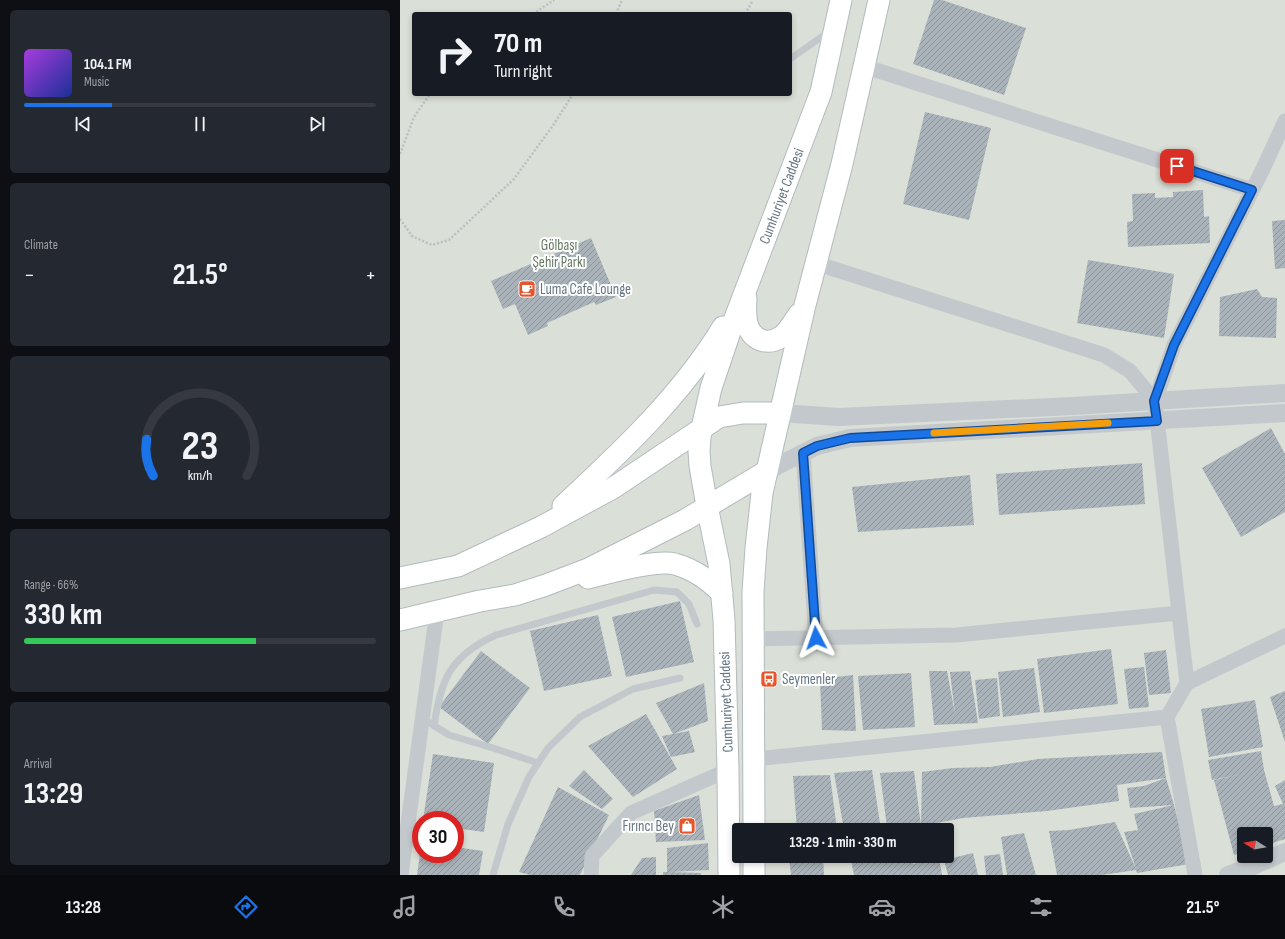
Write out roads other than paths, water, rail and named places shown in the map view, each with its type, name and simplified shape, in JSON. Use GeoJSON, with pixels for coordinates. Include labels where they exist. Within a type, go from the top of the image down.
{"type":"FeatureCollection","features":[{"type":"Feature","properties":{"kind":"main road","name":"Cumhuriyet Caddesi"},"geometry":{"type":"LineString","coordinates":[[729,875],[724,628],[720,564],[707,506],[699,451],[702,428],[711,388],[732,326],[821,92],[841,0]]}},
{"type":"Feature","properties":{"kind":"main road"},"geometry":{"type":"LineString","coordinates":[[746,290],[745,317],[747,325],[753,335],[758,339],[765,341],[776,340],[782,337],[805,305],[842,164],[879,0]]}},
{"type":"Feature","properties":{"kind":"main road"},"geometry":{"type":"LineString","coordinates":[[541,527],[597,475],[671,399],[711,347],[746,290]]}},
{"type":"Feature","properties":{"kind":"main road","name":"Cumhuriyet Caddesi"},"geometry":{"type":"LineString","coordinates":[[754,823],[753,592],[760,508],[766,471],[805,305]]}},
{"type":"Feature","properties":{"kind":"main road"},"geometry":{"type":"LineString","coordinates":[[400,578],[458,566],[541,527],[613,488],[719,417],[743,413],[780,413]]}},
{"type":"Feature","properties":{"kind":"main road"},"geometry":{"type":"LineString","coordinates":[[400,620],[480,602],[515,596],[588,569],[676,524],[766,471]]}},
{"type":"Feature","properties":{"kind":"main road"},"geometry":{"type":"LineString","coordinates":[[546,585],[584,579],[634,567],[666,563],[675,564],[705,577],[722,593]]}},
{"type":"Feature","properties":{"kind":"main road"},"geometry":{"type":"LineString","coordinates":[[754,863],[754,875]]}},
{"type":"Feature","properties":{"kind":"street"},"geometry":{"type":"LineString","coordinates":[[863,66],[1252,190]]}},
{"type":"Feature","properties":{"kind":"street"},"geometry":{"type":"LineString","coordinates":[[1187,682],[1154,401],[1174,345],[1285,121]]}},
{"type":"Feature","properties":{"kind":"street"},"geometry":{"type":"LineString","coordinates":[[815,263],[1104,355],[1130,371],[1154,401]]}},
{"type":"Feature","properties":{"kind":"street"},"geometry":{"type":"LineString","coordinates":[[780,413],[839,417],[1285,393]]}},
{"type":"Feature","properties":{"kind":"street"},"geometry":{"type":"LineString","coordinates":[[766,471],[817,446],[850,438],[1285,413]]}},
{"type":"Feature","properties":{"kind":"street"},"geometry":{"type":"LineString","coordinates":[[803,453],[816,638]]}},
{"type":"Feature","properties":{"kind":"street"},"geometry":{"type":"LineString","coordinates":[[401,875],[428,722],[437,611]]}},
{"type":"Feature","properties":{"kind":"street"},"geometry":{"type":"LineString","coordinates":[[753,639],[956,635],[1179,613]]}},
{"type":"Feature","properties":{"kind":"street"},"geometry":{"type":"LineString","coordinates":[[1195,875],[1167,717],[1187,682],[1285,636]]}},
{"type":"Feature","properties":{"kind":"street"},"geometry":{"type":"LineString","coordinates":[[754,759],[1167,717]]}},
{"type":"Feature","properties":{"kind":"street"},"geometry":{"type":"LineString","coordinates":[[591,875],[592,856],[630,813],[728,770]]}},
{"type":"Feature","properties":{"kind":"street"},"geometry":{"type":"LineString","coordinates":[[1228,875],[1285,852]]}},
{"type":"Feature","properties":{"kind":"lane"},"geometry":{"type":"LineString","coordinates":[[792,58],[835,28]]}},
{"type":"Feature","properties":{"kind":"lane"},"geometry":{"type":"LineString","coordinates":[[538,763],[449,735],[428,722],[448,674],[457,662],[473,647],[496,635],[654,590],[677,592],[689,604],[697,624]]}},
{"type":"Feature","properties":{"kind":"lane"},"geometry":{"type":"LineString","coordinates":[[493,875],[508,824],[529,777],[548,748],[580,717],[633,689],[680,678]]}},
{"type":"Feature","properties":{"kind":"place","name":"Luma Cafe Lounge"},"geometry":{"type":"Point","coordinates":[527,289]}},
{"type":"Feature","properties":{"kind":"place","name":"Seymenler"},"geometry":{"type":"Point","coordinates":[769,679]}},
{"type":"Feature","properties":{"kind":"place","name":"Fırıncı Bey"},"geometry":{"type":"Point","coordinates":[687,826]}},
{"type":"Feature","properties":{"kind":"park label","name":"Gölbaşı Şehir Parkı"},"geometry":{"type":"Point","coordinates":[559,254]}}]}
